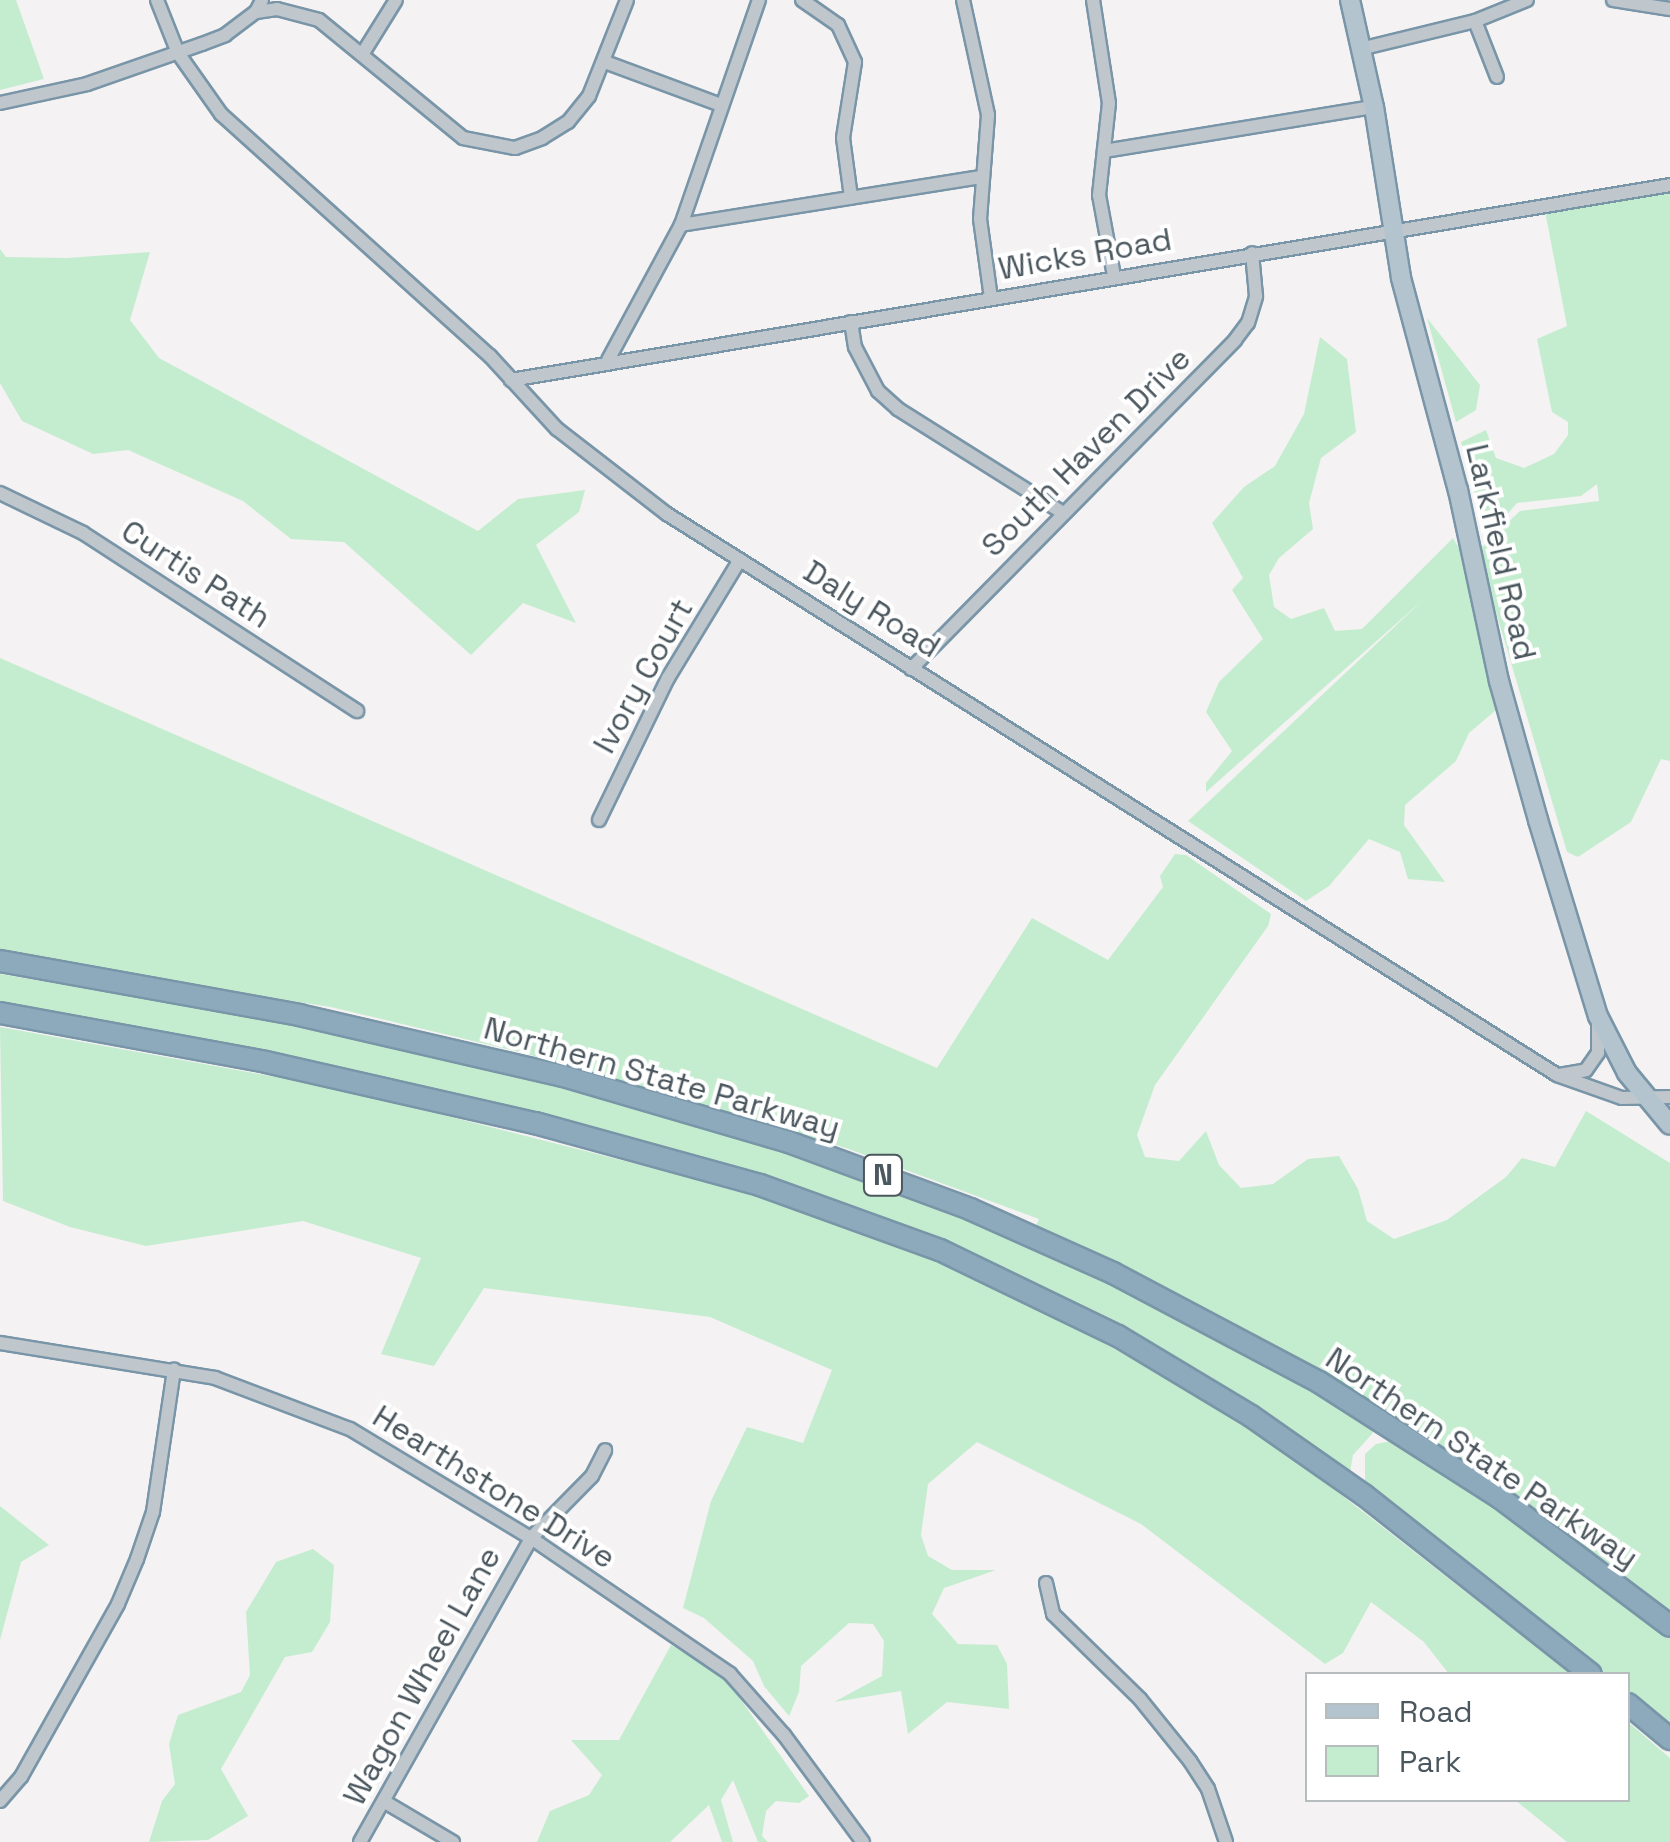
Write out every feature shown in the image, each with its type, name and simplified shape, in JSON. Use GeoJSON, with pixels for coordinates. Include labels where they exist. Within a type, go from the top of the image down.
{"type":"FeatureCollection","features":[{"type":"Feature","properties":{"kind":"highway","name":"Northern State Parkway"},"geometry":{"type":"LineString","coordinates":[[0,962],[299,1015],[544,1072],[750,1129],[952,1202],[1114,1273],[1319,1382],[1499,1497],[1670,1626]]}},
{"type":"Feature","properties":{"kind":"highway","name":"N"},"geometry":{"type":"LineString","coordinates":[[0,1013],[266,1062],[535,1124],[760,1185],[940,1250],[1118,1336],[1251,1416],[1364,1495],[1588,1672]]}},
{"type":"Feature","properties":{"kind":"highway"},"geometry":{"type":"LineString","coordinates":[[1630,1706],[1670,1739]]}},
{"type":"Feature","properties":{"kind":"main road","name":"Larkfield Road"},"geometry":{"type":"LineString","coordinates":[[1350,0],[1374,108],[1393,230],[1455,480],[1499,681],[1598,1016],[1646,1099]]}},
{"type":"Feature","properties":{"kind":"main road"},"geometry":{"type":"LineString","coordinates":[[1646,1099],[1670,1126]]}},
{"type":"Feature","properties":{"kind":"street","name":"Daly Road"},"geometry":{"type":"LineString","coordinates":[[158,0],[178,53],[221,114],[490,356],[558,428],[609,472],[739,561],[1557,1075],[1622,1098],[1670,1097]]}},
{"type":"Feature","properties":{"kind":"street"},"geometry":{"type":"LineString","coordinates":[[363,53],[396,0]]}},
{"type":"Feature","properties":{"kind":"street"},"geometry":{"type":"LineString","coordinates":[[0,103],[87,84],[178,53],[225,35],[259,6],[318,20],[463,138],[514,148],[542,138],[568,122],[589,96],[627,0]]}},
{"type":"Feature","properties":{"kind":"street"},"geometry":{"type":"LineString","coordinates":[[608,360],[680,225],[759,0]]}},
{"type":"Feature","properties":{"kind":"street"},"geometry":{"type":"LineString","coordinates":[[802,0],[838,25],[855,62],[844,138],[851,197]]}},
{"type":"Feature","properties":{"kind":"street"},"geometry":{"type":"LineString","coordinates":[[963,0],[988,115],[980,219],[991,298]]}},
{"type":"Feature","properties":{"kind":"street"},"geometry":{"type":"LineString","coordinates":[[1093,0],[1109,103],[1100,195],[1114,276]]}},
{"type":"Feature","properties":{"kind":"street"},"geometry":{"type":"LineString","coordinates":[[1360,49],[1475,21],[1527,0]]}},
{"type":"Feature","properties":{"kind":"street"},"geometry":{"type":"LineString","coordinates":[[1614,0],[1648,2],[1670,9]]}},
{"type":"Feature","properties":{"kind":"street"},"geometry":{"type":"LineString","coordinates":[[1475,21],[1497,76]]}},
{"type":"Feature","properties":{"kind":"street"},"geometry":{"type":"LineString","coordinates":[[605,62],[721,105]]}},
{"type":"Feature","properties":{"kind":"street"},"geometry":{"type":"LineString","coordinates":[[1104,151],[1374,108]]}},
{"type":"Feature","properties":{"kind":"street"},"geometry":{"type":"LineString","coordinates":[[680,225],[981,177]]}},
{"type":"Feature","properties":{"kind":"street","name":"Wicks Road"},"geometry":{"type":"LineString","coordinates":[[510,380],[608,360],[1670,185]]}},
{"type":"Feature","properties":{"kind":"street","name":"South Haven Drive"},"geometry":{"type":"LineString","coordinates":[[912,669],[1248,323],[1256,296],[1252,253]]}},
{"type":"Feature","properties":{"kind":"street"},"geometry":{"type":"LineString","coordinates":[[851,322],[855,347],[878,391],[898,409],[1063,514]]}},
{"type":"Feature","properties":{"kind":"street","name":"Curtis Path"},"geometry":{"type":"LineString","coordinates":[[0,493],[83,533],[357,712]]}},
{"type":"Feature","properties":{"kind":"street","name":"Ivory Court"},"geometry":{"type":"LineString","coordinates":[[599,820],[668,678],[739,561]]}},
{"type":"Feature","properties":{"kind":"street"},"geometry":{"type":"LineString","coordinates":[[1557,1075],[1586,1070],[1598,1053],[1598,1016]]}},
{"type":"Feature","properties":{"kind":"street","name":"Hearthstone Drive"},"geometry":{"type":"LineString","coordinates":[[0,1342],[174,1370],[277,1398],[350,1429],[532,1538],[730,1674],[784,1735],[864,1842]]}},
{"type":"Feature","properties":{"kind":"street"},"geometry":{"type":"LineString","coordinates":[[0,1801],[21,1777],[118,1604],[137,1559],[153,1512],[174,1370]]}},
{"type":"Feature","properties":{"kind":"street","name":"Wagon Wheel Lane"},"geometry":{"type":"LineString","coordinates":[[360,1842],[532,1538],[592,1476],[605,1450]]}},
{"type":"Feature","properties":{"kind":"street"},"geometry":{"type":"LineString","coordinates":[[1046,1582],[1053,1614],[1140,1699],[1190,1761],[1208,1790],[1226,1842]]}},
{"type":"Feature","properties":{"kind":"street"},"geometry":{"type":"LineString","coordinates":[[385,1802],[453,1842]]}},
{"type":"Feature","properties":{"kind":"green space"},"geometry":{"type":"Polygon","coordinates":[[[0,0],[16,0],[44,79],[0,90],[0,0]]]}},
{"type":"Feature","properties":{"kind":"green space"},"geometry":{"type":"Polygon","coordinates":[[[1670,193],[1670,761],[1661,759],[1631,822],[1578,857],[1567,852],[1478,551],[1520,511],[1599,501],[1597,484],[1581,496],[1517,503],[1504,518],[1484,528],[1461,442],[1486,430],[1496,458],[1524,468],[1554,454],[1568,435],[1568,422],[1552,412],[1537,339],[1567,326],[1545,211],[1670,193]]]}},
{"type":"Feature","properties":{"kind":"green space"},"geometry":{"type":"Polygon","coordinates":[[[0,249],[6,257],[67,258],[150,252],[130,320],[159,358],[478,531],[518,499],[585,490],[579,512],[536,545],[576,623],[523,603],[471,655],[344,542],[291,539],[243,501],[128,450],[93,454],[22,421],[0,383],[0,249]]]}},
{"type":"Feature","properties":{"kind":"green space"},"geometry":{"type":"Polygon","coordinates":[[[1427,318],[1480,385],[1476,410],[1456,422],[1427,318]]]}},
{"type":"Feature","properties":{"kind":"green space"},"geometry":{"type":"Polygon","coordinates":[[[1320,337],[1347,359],[1356,432],[1321,458],[1309,503],[1313,529],[1279,558],[1269,575],[1274,607],[1291,619],[1324,608],[1335,631],[1362,629],[1453,538],[1466,560],[1502,705],[1469,733],[1456,761],[1405,805],[1404,825],[1445,882],[1408,879],[1400,852],[1369,839],[1329,886],[1306,901],[1188,821],[1423,600],[1206,792],[1206,783],[1232,751],[1206,712],[1219,682],[1263,639],[1232,590],[1243,578],[1212,523],[1244,487],[1275,466],[1304,414],[1320,337]]]}},
{"type":"Feature","properties":{"kind":"green space"},"geometry":{"type":"Polygon","coordinates":[[[0,658],[937,1068],[1032,918],[1108,960],[1163,887],[1160,876],[1175,854],[1186,855],[1271,914],[1268,926],[1155,1085],[1137,1135],[1145,1157],[1179,1161],[1206,1131],[1219,1165],[1241,1188],[1273,1184],[1308,1159],[1339,1156],[1358,1189],[1367,1221],[1394,1239],[1447,1220],[1506,1177],[1522,1158],[1555,1167],[1586,1111],[1670,1163],[1670,1612],[1491,1476],[1251,1334],[1105,1258],[1035,1228],[1039,1219],[846,1148],[524,1053],[331,1007],[0,956],[0,658]]]}},
{"type":"Feature","properties":{"kind":"green space"},"geometry":{"type":"Polygon","coordinates":[[[0,974],[280,1022],[479,1064],[800,1156],[908,1194],[1088,1269],[1182,1315],[1333,1401],[1374,1429],[1353,1455],[1349,1477],[1149,1347],[734,1170],[0,1008],[0,974]]]}},
{"type":"Feature","properties":{"kind":"green space"},"geometry":{"type":"Polygon","coordinates":[[[0,1027],[336,1088],[787,1202],[923,1255],[1042,1308],[1203,1399],[1312,1472],[1568,1672],[1447,1672],[1424,1642],[1371,1602],[1343,1653],[1325,1664],[1141,1524],[977,1442],[928,1484],[921,1535],[928,1556],[952,1570],[996,1570],[944,1588],[932,1614],[958,1644],[997,1645],[1007,1664],[1009,1709],[947,1702],[908,1734],[901,1691],[834,1702],[882,1676],[884,1641],[873,1624],[849,1623],[801,1666],[799,1692],[789,1716],[764,1686],[753,1661],[704,1618],[683,1608],[711,1501],[747,1427],[803,1443],[832,1370],[710,1317],[484,1288],[434,1366],[381,1354],[421,1258],[303,1221],[146,1246],[70,1227],[3,1201],[0,1027]]]}},
{"type":"Feature","properties":{"kind":"green space"},"geometry":{"type":"Polygon","coordinates":[[[1376,1444],[1403,1444],[1528,1528],[1670,1637],[1670,1731],[1630,1698],[1630,1672],[1598,1672],[1365,1488],[1365,1454],[1376,1444]]]}},
{"type":"Feature","properties":{"kind":"green space"},"geometry":{"type":"Polygon","coordinates":[[[0,1506],[49,1545],[21,1562],[0,1640],[0,1506]]]}},
{"type":"Feature","properties":{"kind":"green space"},"geometry":{"type":"Polygon","coordinates":[[[313,1549],[334,1565],[330,1622],[312,1652],[285,1657],[221,1769],[248,1816],[208,1840],[149,1842],[162,1801],[175,1784],[169,1744],[178,1715],[241,1692],[250,1675],[246,1612],[276,1562],[313,1549]]]}},
{"type":"Feature","properties":{"kind":"green space"},"geometry":{"type":"Polygon","coordinates":[[[671,1645],[724,1676],[809,1796],[799,1803],[776,1801],[766,1811],[762,1836],[768,1842],[758,1842],[733,1780],[721,1800],[733,1842],[722,1842],[709,1805],[670,1842],[537,1842],[550,1811],[589,1795],[602,1775],[571,1740],[619,1740],[671,1645]]]}},
{"type":"Feature","properties":{"kind":"green space"},"geometry":{"type":"Polygon","coordinates":[[[1630,1724],[1670,1758],[1670,1842],[1567,1842],[1517,1802],[1630,1802],[1630,1724]]]}}]}
